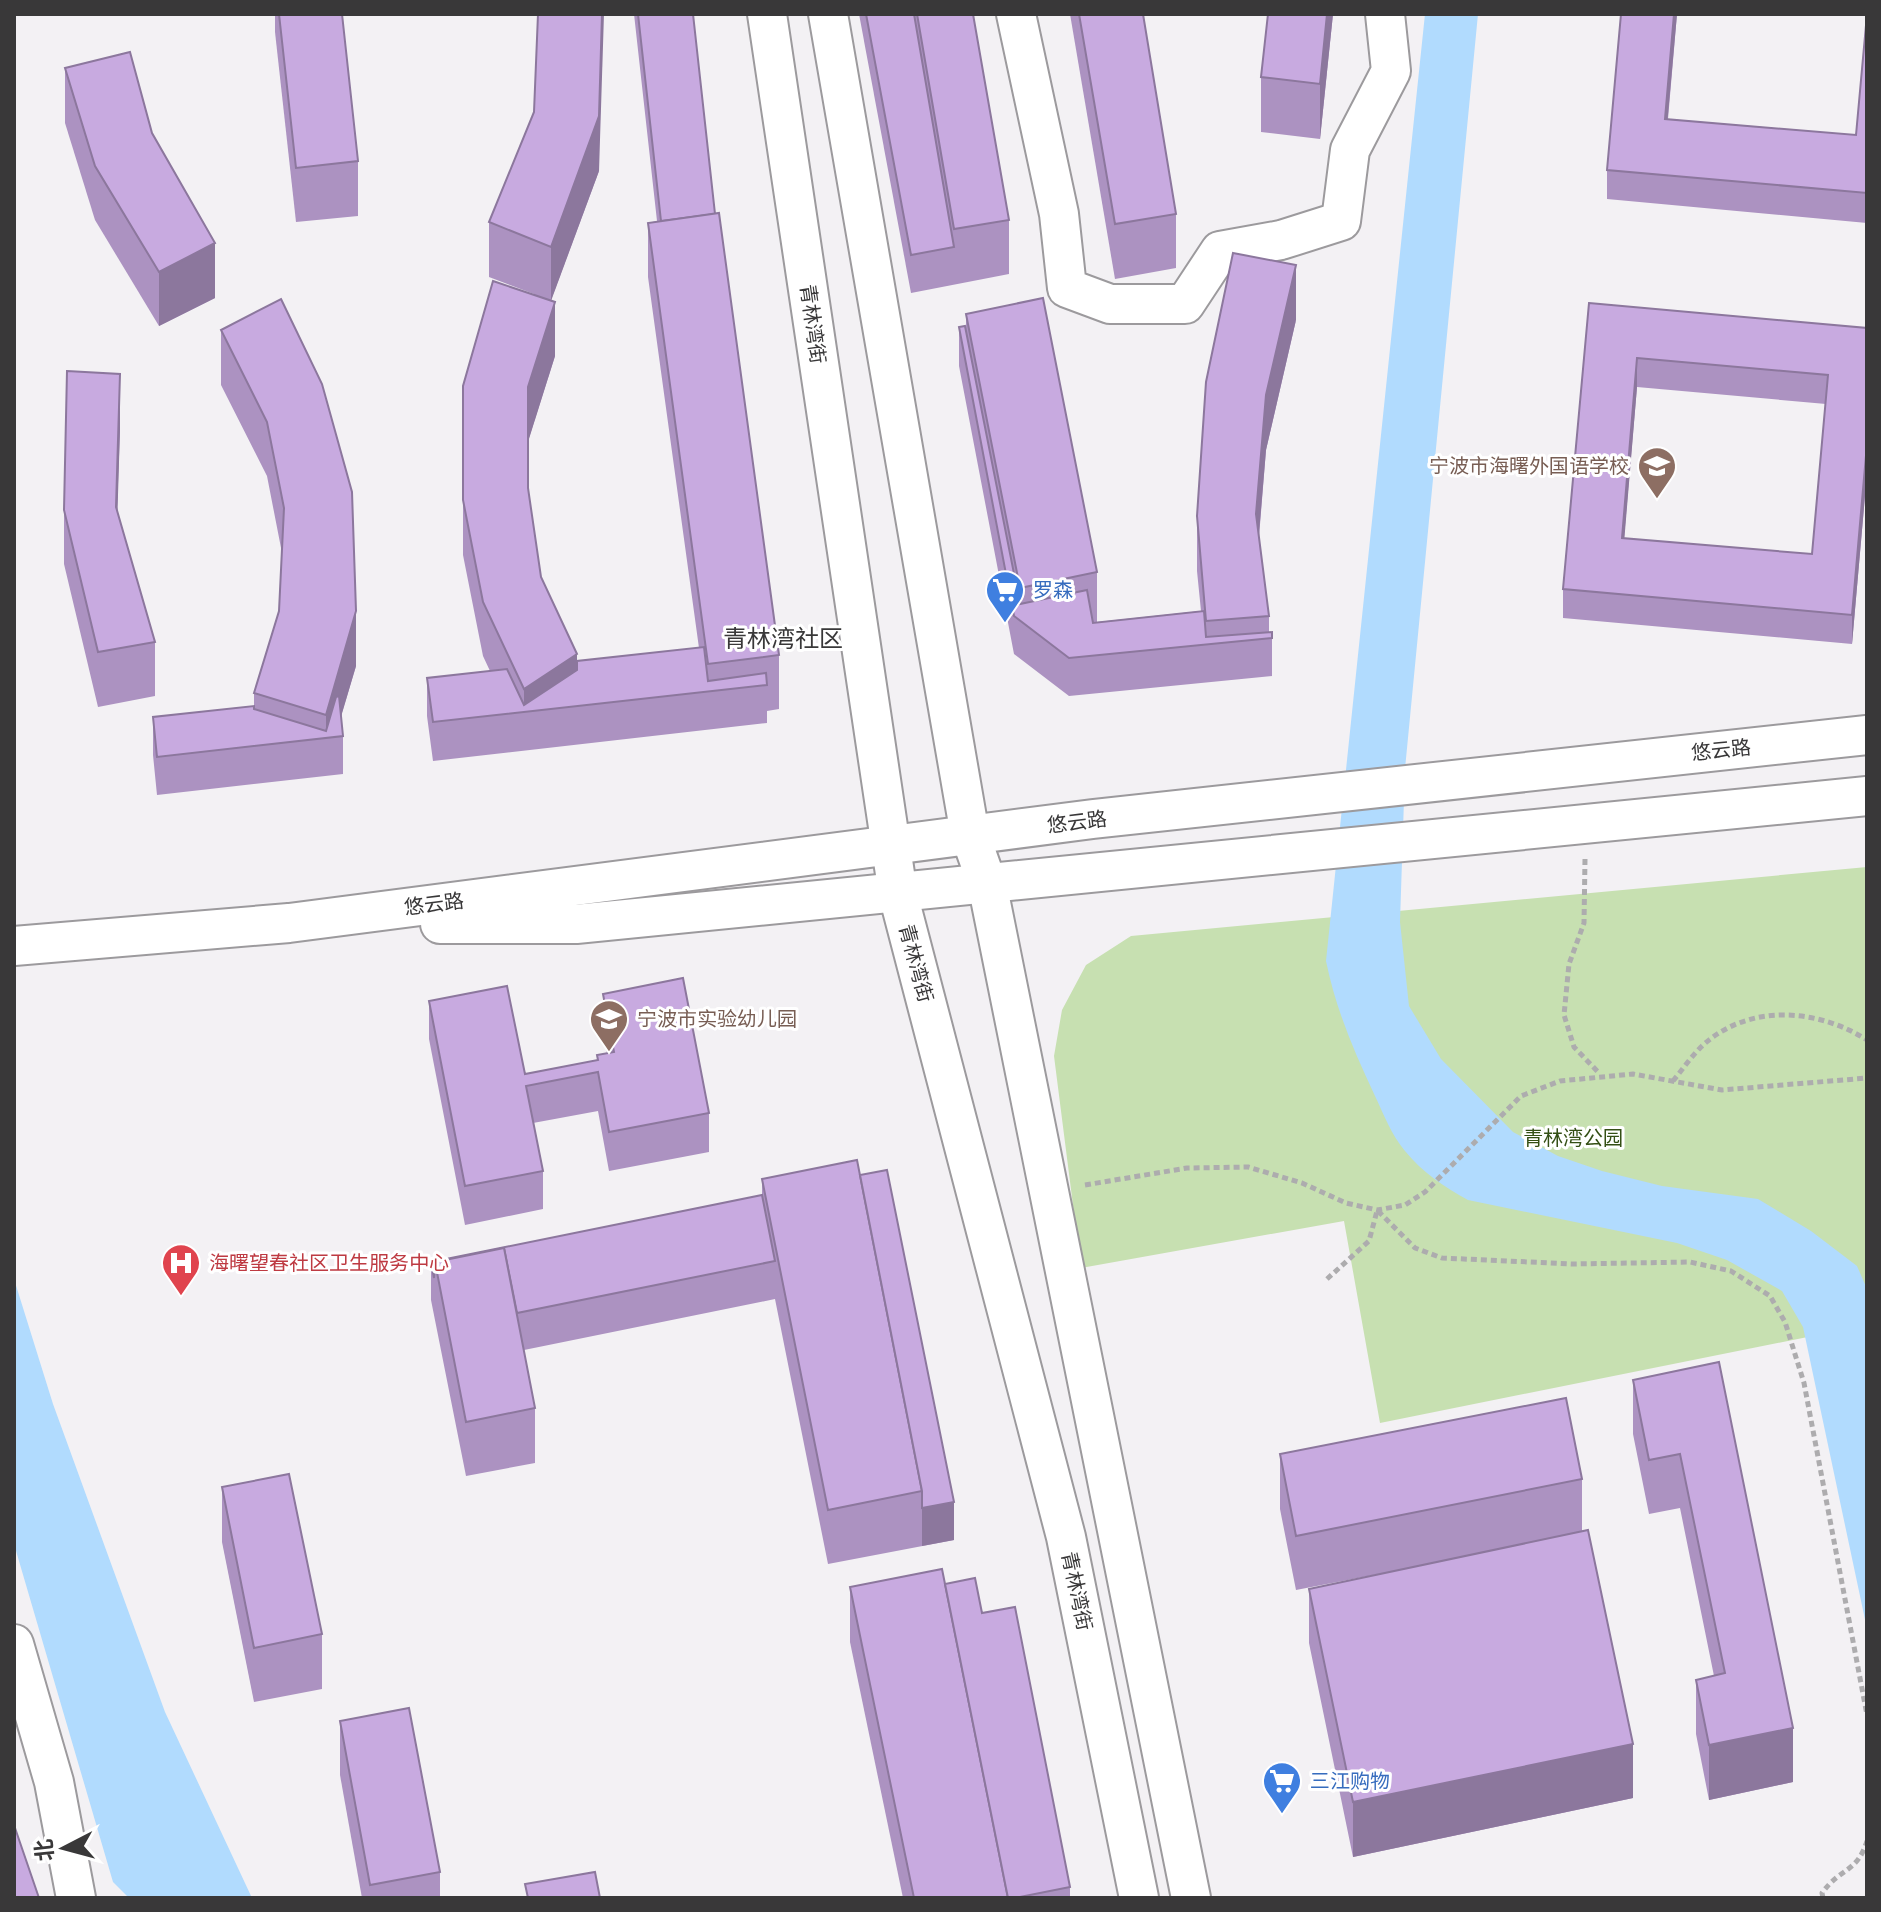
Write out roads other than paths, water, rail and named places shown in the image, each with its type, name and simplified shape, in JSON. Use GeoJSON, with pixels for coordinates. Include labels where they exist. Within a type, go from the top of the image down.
{"type":"FeatureCollection","features":[{"type":"Feature","properties":{"kind":"street","name":"青林湾街"},"geometry":{"type":"LineString","coordinates":[[767,14],[898,894],[1066,1537],[1139,1898]]}},
{"type":"Feature","properties":{"kind":"street"},"geometry":{"type":"LineString","coordinates":[[828,14],[970,835],[987,883],[1191,1898]]}},
{"type":"Feature","properties":{"kind":"street"},"geometry":{"type":"LineString","coordinates":[[1016,14],[1059,214],[1067,288],[1110,304],[1185,304],[1220,251],[1281,240],[1341,221],[1350,150],[1391,71],[1385,14]]}},
{"type":"Feature","properties":{"kind":"street","name":"悠云路"},"geometry":{"type":"LineString","coordinates":[[14,946],[289,923],[970,835],[1867,735]]}},
{"type":"Feature","properties":{"kind":"street","name":"悠云路"},"geometry":{"type":"LineString","coordinates":[[289,923],[576,924],[1867,796]]}},
{"type":"Feature","properties":{"kind":"street"},"geometry":{"type":"LineString","coordinates":[[14,1644],[54,1782],[76,1898]]}},
{"type":"Feature","properties":{"kind":"water"},"geometry":{"type":"Polygon","coordinates":[[[1425,14],[1478,14],[1405,769],[1400,922],[1409,1006],[1441,1059],[1513,1132],[1558,1156],[1602,1171],[1662,1186],[1758,1199],[1811,1231],[1857,1266],[1867,1289],[1867,1629],[1803,1327],[1782,1291],[1727,1260],[1677,1243],[1468,1200],[1442,1184],[1412,1159],[1392,1131],[1353,1046],[1330,979],[1326,961],[1425,14]]]}},
{"type":"Feature","properties":{"kind":"water"},"geometry":{"type":"Polygon","coordinates":[[[14,1279],[53,1404],[165,1712],[252,1898],[129,1898],[113,1882],[14,1544],[14,1279]]]}},
{"type":"Feature","properties":{"kind":"place","name":"宁波市海曙外国语学校"},"geometry":{"type":"Point","coordinates":[1657,500]}},
{"type":"Feature","properties":{"kind":"place","name":"罗森"},"geometry":{"type":"Point","coordinates":[1005,624]}},
{"type":"Feature","properties":{"kind":"place","name":"宁波市实验幼儿园"},"geometry":{"type":"Point","coordinates":[609,1053]}},
{"type":"Feature","properties":{"kind":"place","name":"海曙望春社区卫生服务中心"},"geometry":{"type":"Point","coordinates":[181,1297]}},
{"type":"Feature","properties":{"kind":"place","name":"三江购物"},"geometry":{"type":"Point","coordinates":[1282,1815]}},
{"type":"Feature","properties":{"kind":"district","name":"青林湾社区"},"geometry":{"type":"Point","coordinates":[783,639]}},
{"type":"Feature","properties":{"kind":"park label","name":"青林湾公园"},"geometry":{"type":"Point","coordinates":[1573,1138]}}]}
